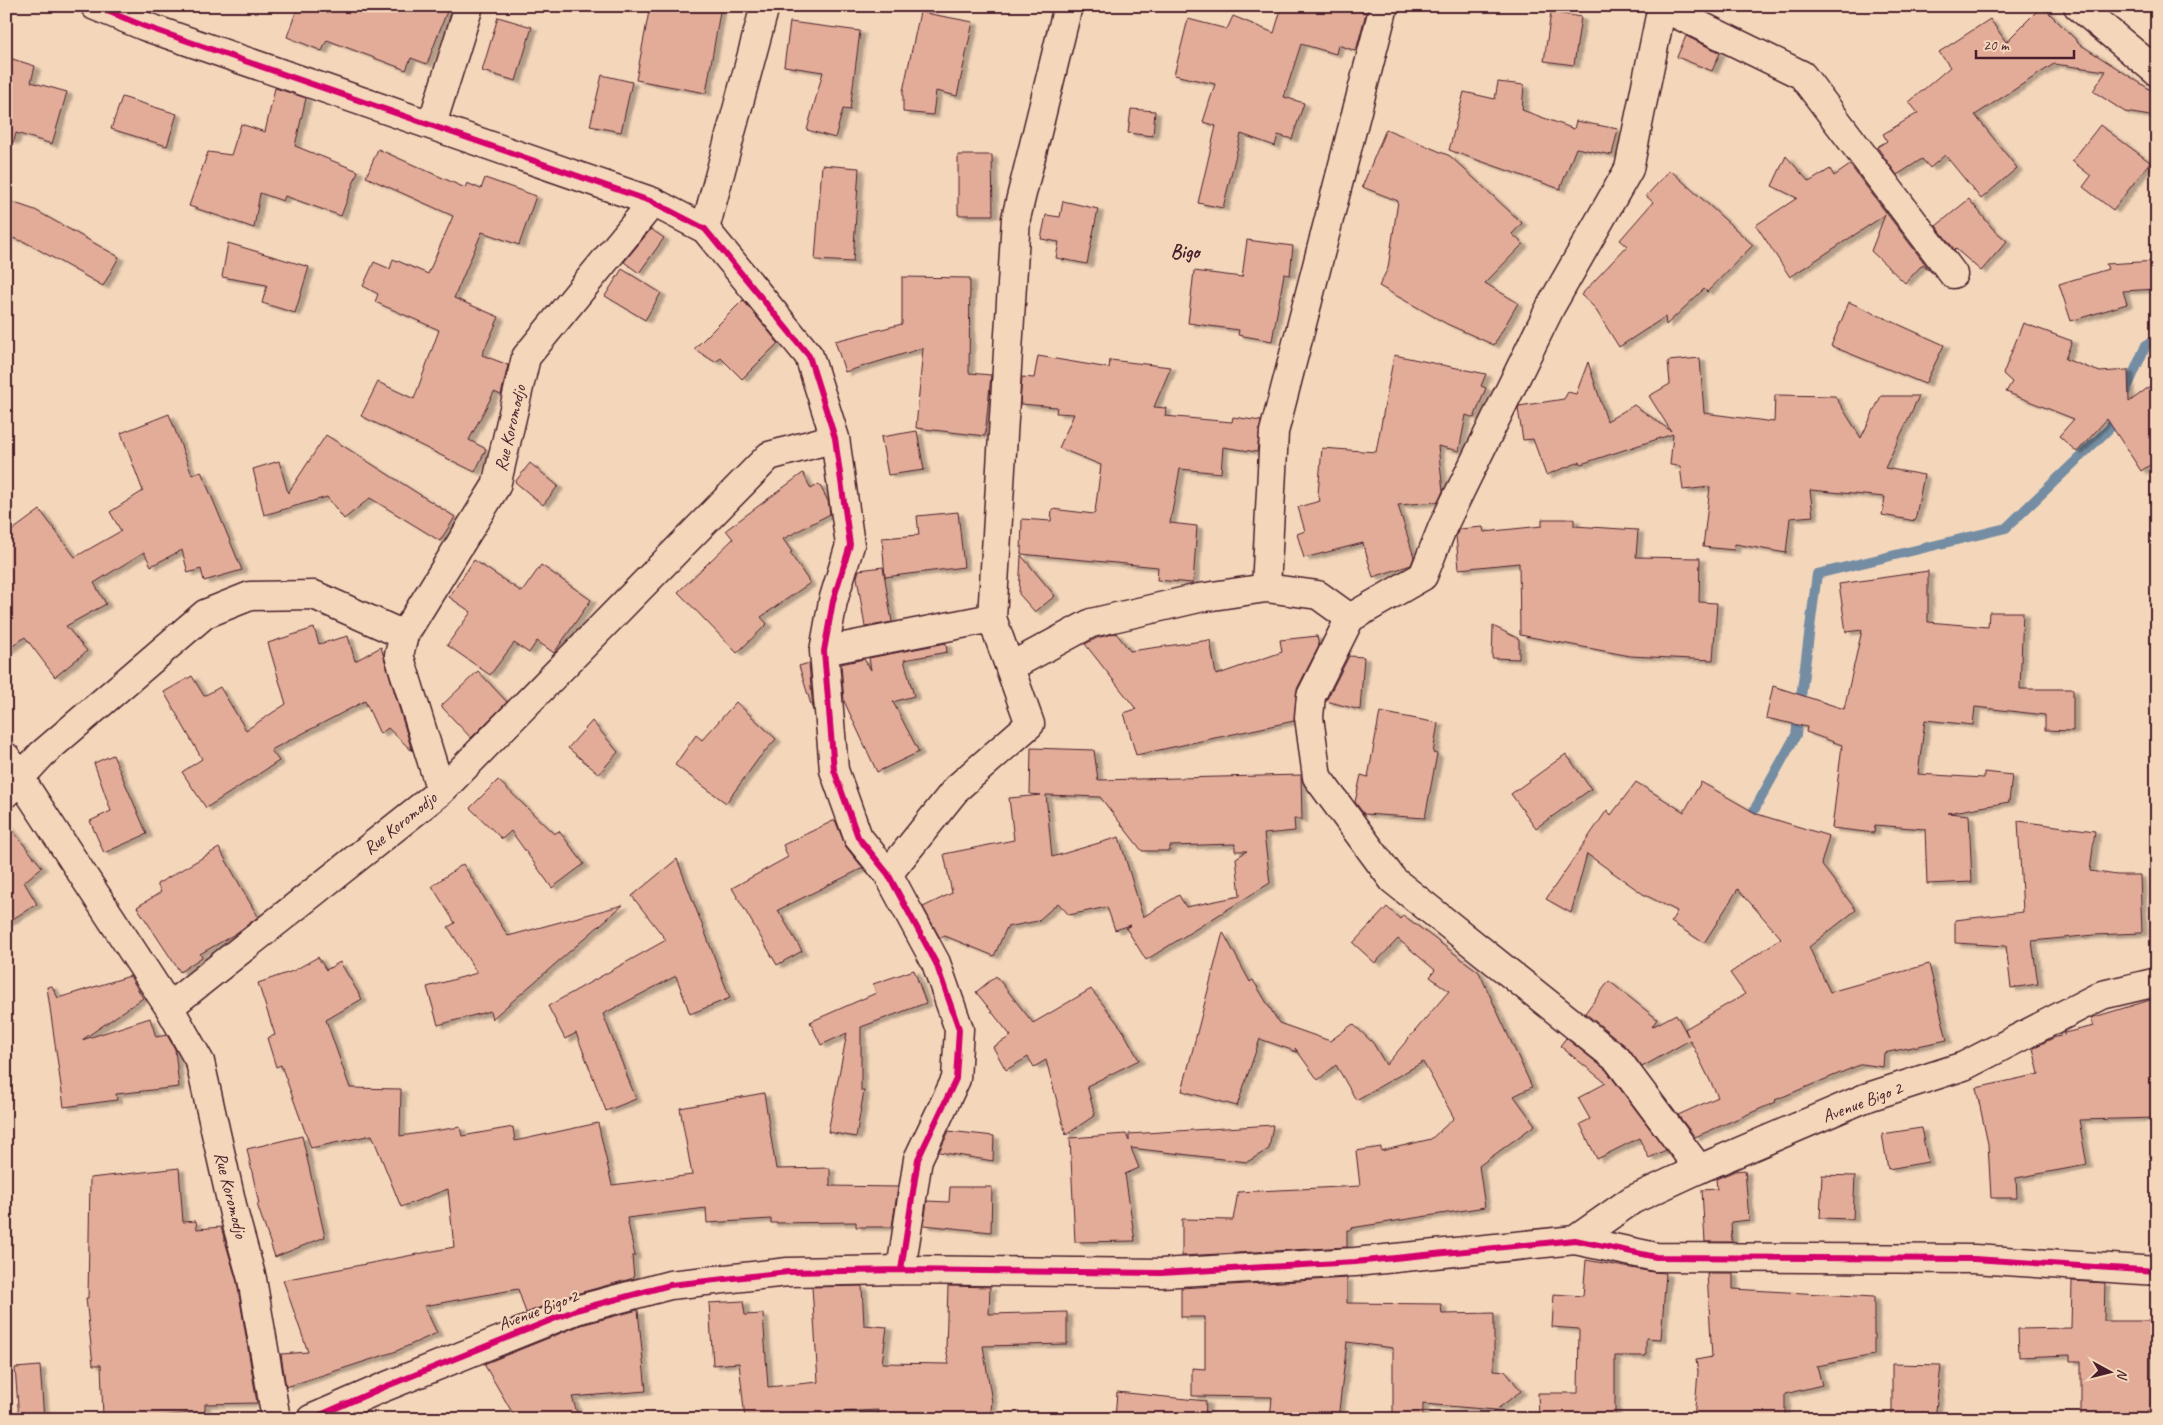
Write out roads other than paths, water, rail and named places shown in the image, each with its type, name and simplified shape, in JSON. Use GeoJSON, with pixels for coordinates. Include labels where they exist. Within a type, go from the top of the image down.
{"type":"FeatureCollection","features":[{"type":"Feature","properties":{"kind":"street"},"geometry":{"type":"LineString","coordinates":[[95,6],[148,16],[432,124],[653,202],[706,229],[809,356],[835,438],[850,545],[833,601],[824,651],[834,770],[858,837],[888,874],[936,963],[959,1029],[956,1079],[918,1159],[901,1270]]}},
{"type":"Feature","properties":{"kind":"street"},"geometry":{"type":"LineString","coordinates":[[432,124],[470,6]]}},
{"type":"Feature","properties":{"kind":"street"},"geometry":{"type":"LineString","coordinates":[[706,229],[765,6]]}},
{"type":"Feature","properties":{"kind":"street"},"geometry":{"type":"LineString","coordinates":[[888,874],[957,788],[1030,724],[992,618],[1016,218],[1068,6]]}},
{"type":"Feature","properties":{"kind":"street"},"geometry":{"type":"LineString","coordinates":[[1266,588],[1274,432],[1384,6]]}},
{"type":"Feature","properties":{"kind":"street"},"geometry":{"type":"LineString","coordinates":[[2078,6],[2157,72]]}},
{"type":"Feature","properties":{"kind":"street"},"geometry":{"type":"LineString","coordinates":[[1699,1170],[1618,1059],[1393,880],[1317,777],[1309,717],[1312,696],[1350,618],[1423,576],[1442,526],[1551,306],[1630,170],[1662,7],[1802,75],[1953,274]]}},
{"type":"Feature","properties":{"kind":"street","name":"Rue Koromodjo"},"geometry":{"type":"LineString","coordinates":[[276,1419],[252,1280],[234,1214],[200,1062],[169,1007],[441,790],[399,655],[404,635],[496,486],[526,357],[653,202]]}},
{"type":"Feature","properties":{"kind":"street"},"geometry":{"type":"LineString","coordinates":[[441,790],[770,456],[835,438]]}},
{"type":"Feature","properties":{"kind":"street"},"geometry":{"type":"LineString","coordinates":[[1010,667],[1092,622],[1199,598],[1266,588],[1318,595],[1350,618]]}},
{"type":"Feature","properties":{"kind":"street"},"geometry":{"type":"LineString","coordinates":[[169,1007],[11,776],[42,754],[204,614],[250,596],[314,595],[404,635]]}},
{"type":"Feature","properties":{"kind":"street"},"geometry":{"type":"LineString","coordinates":[[824,651],[992,618]]}},
{"type":"Feature","properties":{"kind":"street","name":"Avenue Bigo 2"},"geometry":{"type":"LineString","coordinates":[[311,1419],[382,1388],[576,1310],[670,1284],[788,1272],[901,1270],[1161,1272],[1356,1262],[1575,1240],[1632,1200],[1699,1170],[1865,1098],[1964,1066],[2102,994],[2157,982]]}},
{"type":"Feature","properties":{"kind":"street"},"geometry":{"type":"LineString","coordinates":[[1575,1240],[1656,1257],[1974,1259],[2157,1271]]}},
{"type":"Feature","properties":{"kind":"waterway"},"geometry":{"type":"LineString","coordinates":[[2123,397],[2146,345],[2157,340]]}},
{"type":"Feature","properties":{"kind":"waterway"},"geometry":{"type":"LineString","coordinates":[[1747,823],[1796,735],[1817,574],[2006,528],[2110,428],[2116,415]]}},
{"type":"Feature","properties":{"kind":"district","name":"Bigo"},"geometry":{"type":"Point","coordinates":[1185,251]}}]}
